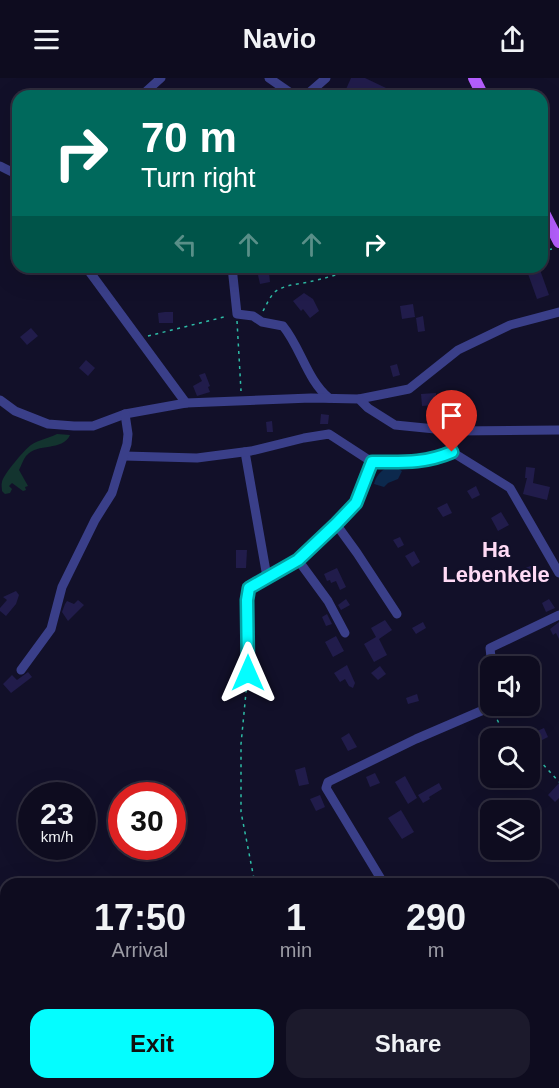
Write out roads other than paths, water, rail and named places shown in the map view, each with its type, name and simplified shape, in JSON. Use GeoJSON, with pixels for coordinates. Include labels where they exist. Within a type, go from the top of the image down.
{"type":"FeatureCollection","features":[{"type":"Feature","properties":{"kind":"main road"},"geometry":{"type":"LineString","coordinates":[[548,221],[559,242]]}},
{"type":"Feature","properties":{"kind":"street"},"geometry":{"type":"LineString","coordinates":[[148,90],[161,78]]}},
{"type":"Feature","properties":{"kind":"street"},"geometry":{"type":"LineString","coordinates":[[269,78],[286,90]]}},
{"type":"Feature","properties":{"kind":"street"},"geometry":{"type":"LineString","coordinates":[[312,90],[326,78]]}},
{"type":"Feature","properties":{"kind":"street"},"geometry":{"type":"LineString","coordinates":[[90,273],[186,403]]}},
{"type":"Feature","properties":{"kind":"street"},"geometry":{"type":"LineString","coordinates":[[233,273],[237,314],[253,316],[262,322],[283,326],[294,339],[320,391],[329,398]]}},
{"type":"Feature","properties":{"kind":"street"},"geometry":{"type":"LineString","coordinates":[[0,400],[15,411],[48,424],[93,426],[125,414],[186,403],[359,399],[409,389],[458,350],[510,325],[559,312]]}},
{"type":"Feature","properties":{"kind":"street"},"geometry":{"type":"LineString","coordinates":[[359,399],[368,408],[395,425],[455,431],[559,430]]}},
{"type":"Feature","properties":{"kind":"street"},"geometry":{"type":"LineString","coordinates":[[21,670],[51,628],[62,587],[95,520],[112,493],[124,456],[128,434],[125,414]]}},
{"type":"Feature","properties":{"kind":"street"},"geometry":{"type":"LineString","coordinates":[[452,452],[455,431]]}},
{"type":"Feature","properties":{"kind":"street"},"geometry":{"type":"LineString","coordinates":[[124,456],[197,458],[245,452],[329,434],[372,462],[434,459],[452,452]]}},
{"type":"Feature","properties":{"kind":"street"},"geometry":{"type":"LineString","coordinates":[[245,452],[267,577]]}},
{"type":"Feature","properties":{"kind":"street"},"geometry":{"type":"LineString","coordinates":[[452,452],[510,488],[559,573]]}},
{"type":"Feature","properties":{"kind":"street"},"geometry":{"type":"LineString","coordinates":[[248,673],[247,600],[249,588],[298,560],[336,524],[356,503],[372,462]]}},
{"type":"Feature","properties":{"kind":"street"},"geometry":{"type":"LineString","coordinates":[[336,524],[397,614]]}},
{"type":"Feature","properties":{"kind":"street"},"geometry":{"type":"LineString","coordinates":[[298,560],[328,601],[345,633]]}},
{"type":"Feature","properties":{"kind":"street"},"geometry":{"type":"LineString","coordinates":[[491,656],[490,648],[559,615]]}},
{"type":"Feature","properties":{"kind":"street"},"geometry":{"type":"LineString","coordinates":[[380,878],[326,788],[328,782],[416,739],[480,712]]}},
{"type":"Feature","properties":{"kind":"water"},"geometry":{"type":"Polygon","coordinates":[[[393,465],[402,471],[398,479],[384,487],[374,484],[381,472],[393,465]]]}},
{"type":"Feature","properties":{"kind":"district","name":"Ha Lebenkele"},"geometry":{"type":"Point","coordinates":[496,562]}}]}
